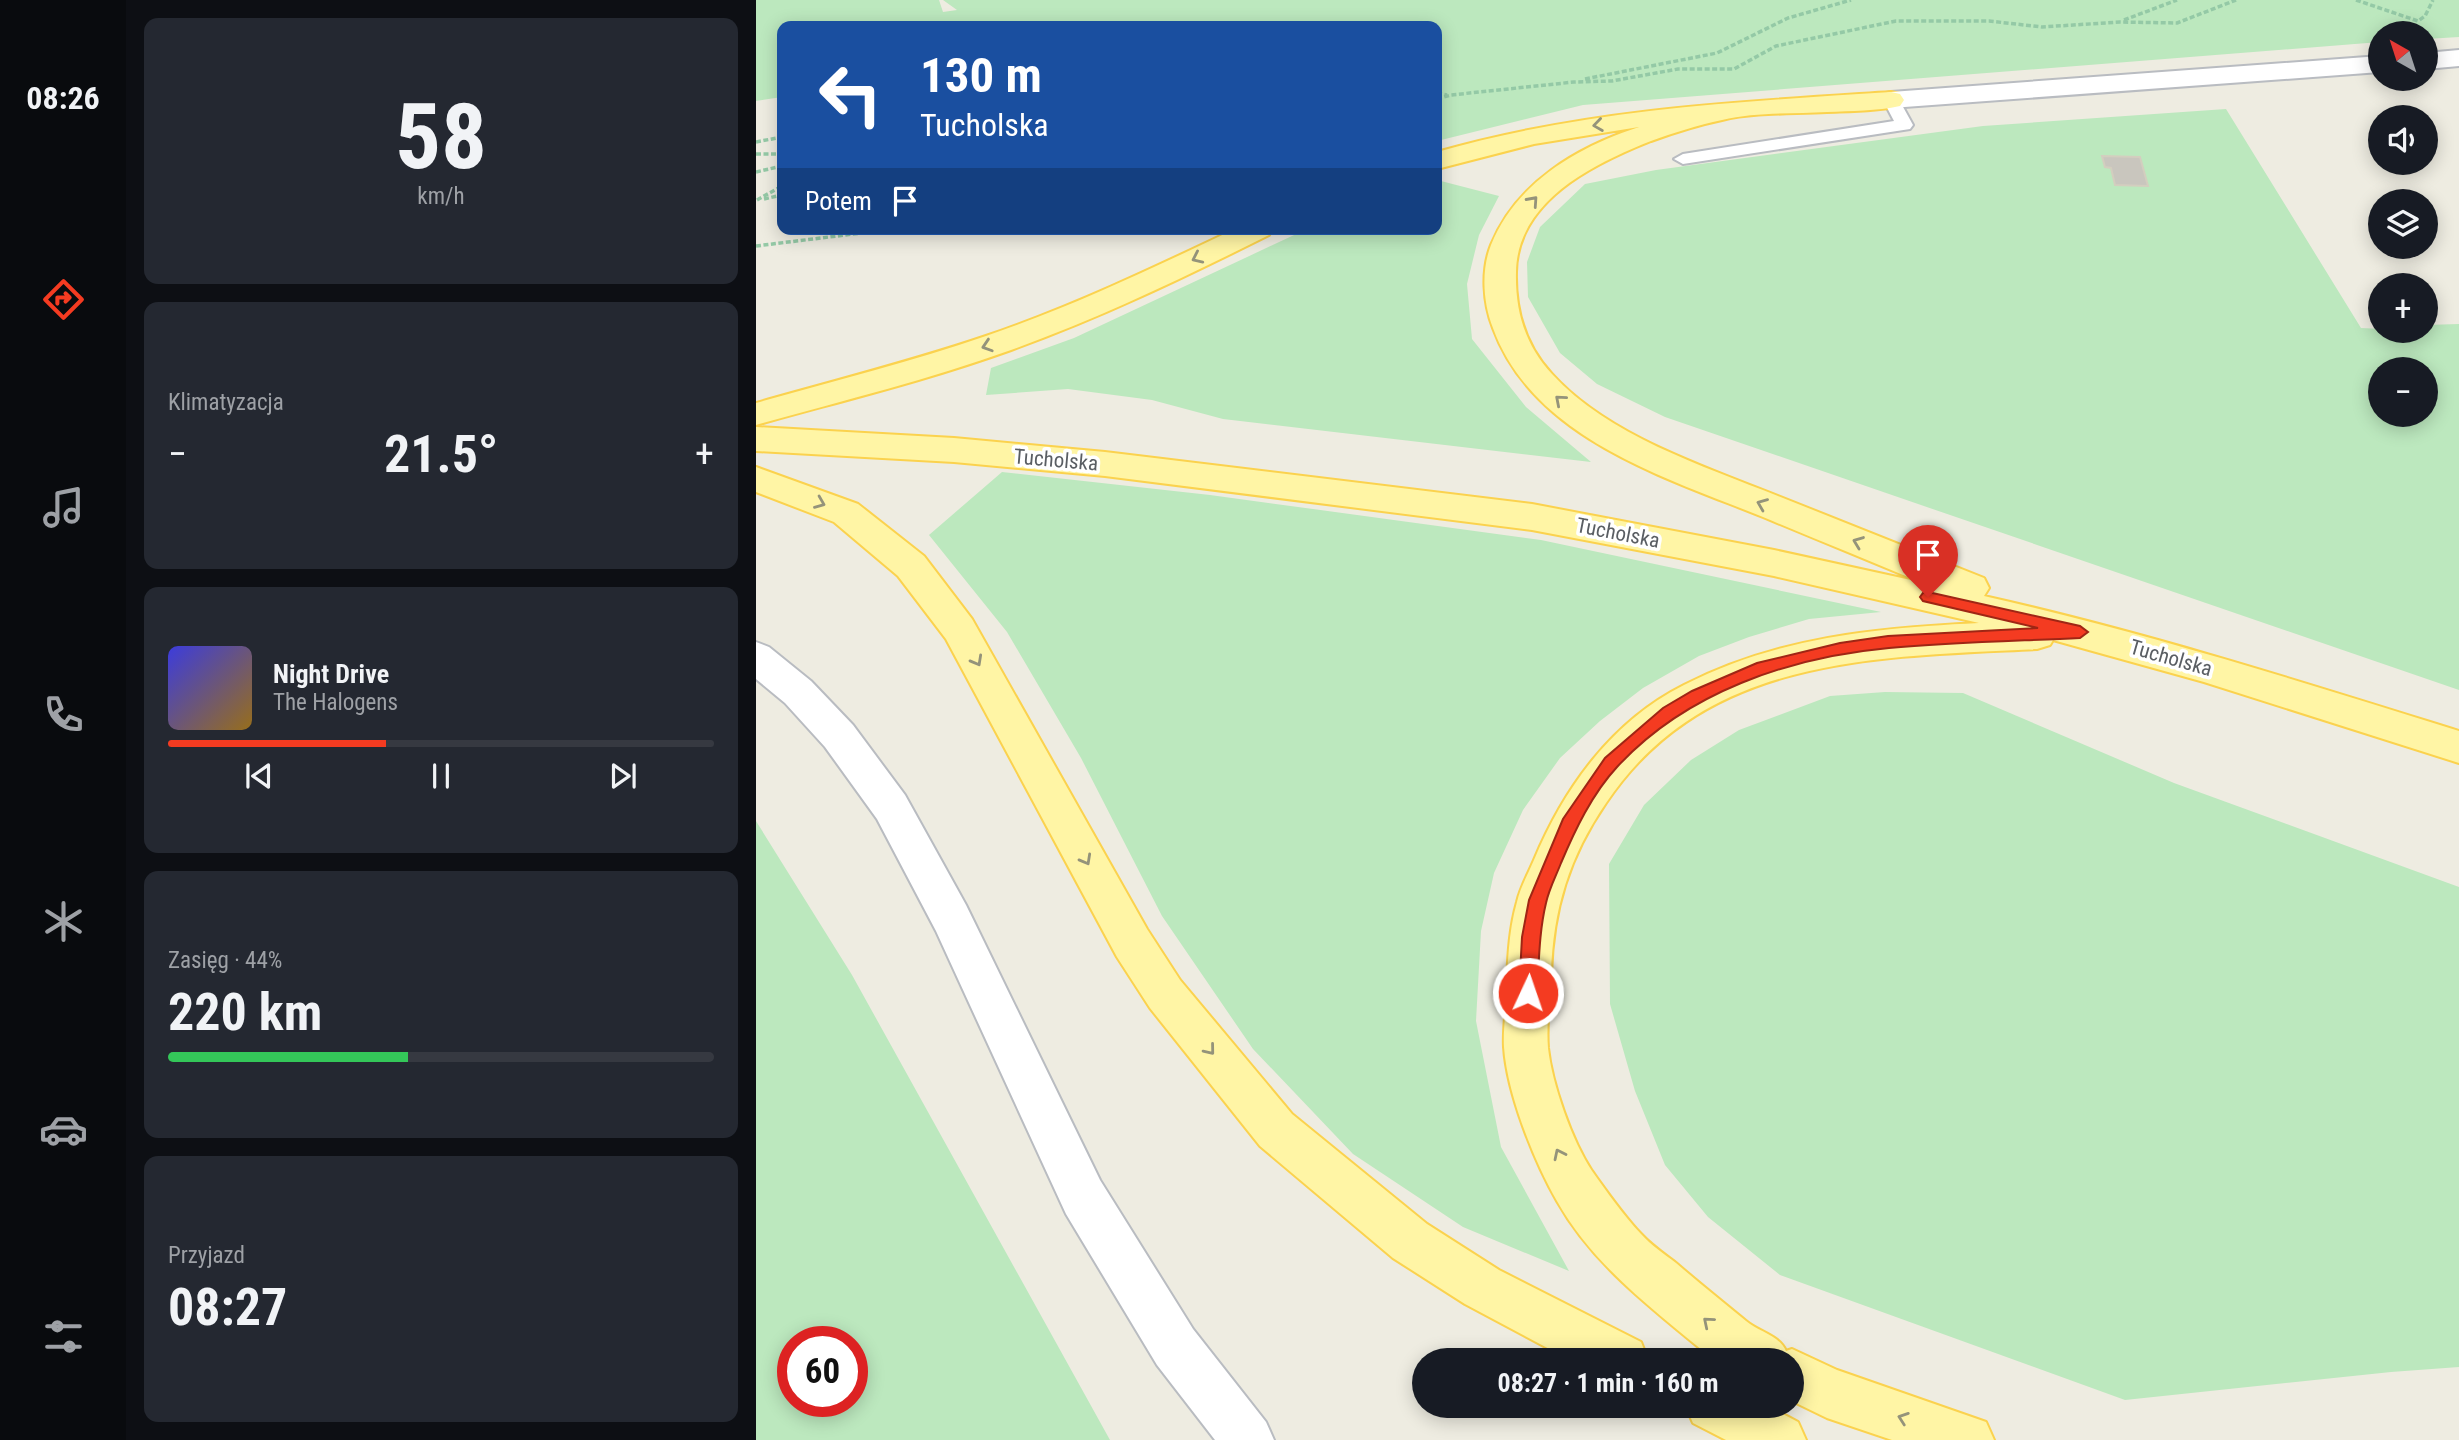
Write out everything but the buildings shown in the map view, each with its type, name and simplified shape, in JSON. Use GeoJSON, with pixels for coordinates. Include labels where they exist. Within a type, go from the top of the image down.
{"type":"FeatureCollection","features":[{"type":"Feature","properties":{"kind":"main road"},"geometry":{"type":"LineString","coordinates":[[1442,160],[1572,129],[1652,118],[1891,100]]}},
{"type":"Feature","properties":{"kind":"main road"},"geometry":{"type":"LineString","coordinates":[[1715,113],[1647,133],[1599,152],[1553,181],[1531,202],[1507,242],[1498,285],[1508,330],[1531,369],[1548,389],[1588,422],[1675,468],[2080,632]]}},
{"type":"Feature","properties":{"kind":"main road"},"geometry":{"type":"LineString","coordinates":[[756,414],[955,357],[1020,335],[1113,298],[1246,235]]}},
{"type":"Feature","properties":{"kind":"main road","name":"Tucholska"},"geometry":{"type":"LineString","coordinates":[[756,439],[930,449],[1105,464],[1532,517],[1774,563],[2080,632],[2204,667],[2459,747]]}},
{"type":"Feature","properties":{"kind":"main road"},"geometry":{"type":"LineString","coordinates":[[756,479],[846,513],[911,566],[959,629],[1132,943],[1152,974],[1165,994],[1276,1130],[1410,1241],[1482,1287],[1600,1348]]}},
{"type":"Feature","properties":{"kind":"main road"},"geometry":{"type":"LineString","coordinates":[[1742,1348],[1624,1252],[1574,1185],[1544,1123],[1526,1048],[1531,937],[1538,900],[1569,824],[1611,763],[1669,712],[1698,695],[1763,668],[1840,649],[1888,642],[2080,632]]}},
{"type":"Feature","properties":{"kind":"main road"},"geometry":{"type":"LineString","coordinates":[[1804,1380],[1827,1392],[1968,1440]]}},
{"type":"Feature","properties":{"kind":"main road"},"geometry":{"type":"LineString","coordinates":[[1737,1418],[1780,1440]]}},
{"type":"Feature","properties":{"kind":"street"},"geometry":{"type":"LineString","coordinates":[[2438,60],[2459,58]]}},
{"type":"Feature","properties":{"kind":"street"},"geometry":{"type":"LineString","coordinates":[[1891,100],[2368,65]]}},
{"type":"Feature","properties":{"kind":"street"},"geometry":{"type":"LineString","coordinates":[[756,657],[798,692],[839,736],[891,807],[951,918],[1083,1196],[1175,1347],[1248,1440]]}},
{"type":"Feature","properties":{"kind":"lane"},"geometry":{"type":"LineString","coordinates":[[1683,159],[1905,125],[1891,100]]}},
{"type":"Feature","properties":{"kind":"path"},"geometry":{"type":"LineString","coordinates":[[1574,82],[1717,53],[1788,18],[1851,0]]}},
{"type":"Feature","properties":{"kind":"path"},"geometry":{"type":"LineString","coordinates":[[2120,22],[2176,0]]}},
{"type":"Feature","properties":{"kind":"path"},"geometry":{"type":"LineString","coordinates":[[1442,98],[1574,82],[1612,81],[1678,69],[1734,69],[1776,46],[1896,21],[1989,21],[2042,27],[2120,22],[2177,23],[2236,0]]}},
{"type":"Feature","properties":{"kind":"path"},"geometry":{"type":"LineString","coordinates":[[2356,0],[2418,21],[2425,16],[2433,0]]}},
{"type":"Feature","properties":{"kind":"path"},"geometry":{"type":"LineString","coordinates":[[1442,94],[1451,95]]}},
{"type":"Feature","properties":{"kind":"path"},"geometry":{"type":"LineString","coordinates":[[756,142],[777,138]]}},
{"type":"Feature","properties":{"kind":"path"},"geometry":{"type":"LineString","coordinates":[[756,154],[777,154]]}},
{"type":"Feature","properties":{"kind":"path"},"geometry":{"type":"LineString","coordinates":[[756,172],[777,167]]}},
{"type":"Feature","properties":{"kind":"path"},"geometry":{"type":"LineString","coordinates":[[757,201],[777,189]]}},
{"type":"Feature","properties":{"kind":"path"},"geometry":{"type":"LineString","coordinates":[[757,201],[777,196]]}},
{"type":"Feature","properties":{"kind":"path"},"geometry":{"type":"LineString","coordinates":[[756,246],[845,235]]}},
{"type":"Feature","properties":{"kind":"green space"},"geometry":{"type":"Polygon","coordinates":[[[756,0],[939,0],[943,12],[957,10],[943,0],[2459,0],[2459,37],[2438,38],[2438,21],[2368,21],[2368,43],[1583,105],[1442,140],[1442,21],[777,21],[777,98],[756,101],[756,0]]]}},
{"type":"Feature","properties":{"kind":"green space"},"geometry":{"type":"Polygon","coordinates":[[[2226,109],[2361,328],[2368,328],[2368,343],[2438,343],[2438,325],[2459,324],[2459,690],[1665,417],[1597,384],[1560,353],[1528,297],[1527,262],[1540,227],[1585,184],[1656,170],[1983,126],[2226,109]]]}},
{"type":"Feature","properties":{"kind":"green space"},"geometry":{"type":"Polygon","coordinates":[[[1442,181],[1499,196],[1479,235],[1467,284],[1472,339],[1526,407],[1591,462],[1223,419],[1152,400],[1068,389],[986,395],[991,368],[1074,338],[1294,235],[1442,235],[1442,181]]]}},
{"type":"Feature","properties":{"kind":"green space"},"geometry":{"type":"Polygon","coordinates":[[[1002,472],[1210,495],[1541,540],[1881,612],[1809,619],[1699,656],[1643,688],[1600,721],[1560,758],[1523,810],[1494,873],[1481,931],[1476,1021],[1501,1147],[1569,1271],[1463,1227],[1353,1154],[1253,1049],[1162,916],[1081,758],[1007,632],[929,535],[1002,472]]]}},
{"type":"Feature","properties":{"kind":"green space"},"geometry":{"type":"Polygon","coordinates":[[[1885,692],[1963,693],[2174,783],[2459,887],[2459,1367],[2125,1400],[1780,1275],[1708,1217],[1665,1165],[1635,1091],[1610,1004],[1609,864],[1644,805],[1691,760],[1739,730],[1830,696],[1885,692]]]}},
{"type":"Feature","properties":{"kind":"green space"},"geometry":{"type":"Polygon","coordinates":[[[756,821],[852,975],[1110,1440],[756,1440],[756,821]]]}},
{"type":"Feature","properties":{"kind":"route"},"geometry":{"type":"LineString","coordinates":[[1528,993],[1531,937],[1538,900],[1569,824],[1611,763],[1669,712],[1698,695],[1763,668],[1840,649],[1888,642],[2080,632],[1928,597]]}}]}
